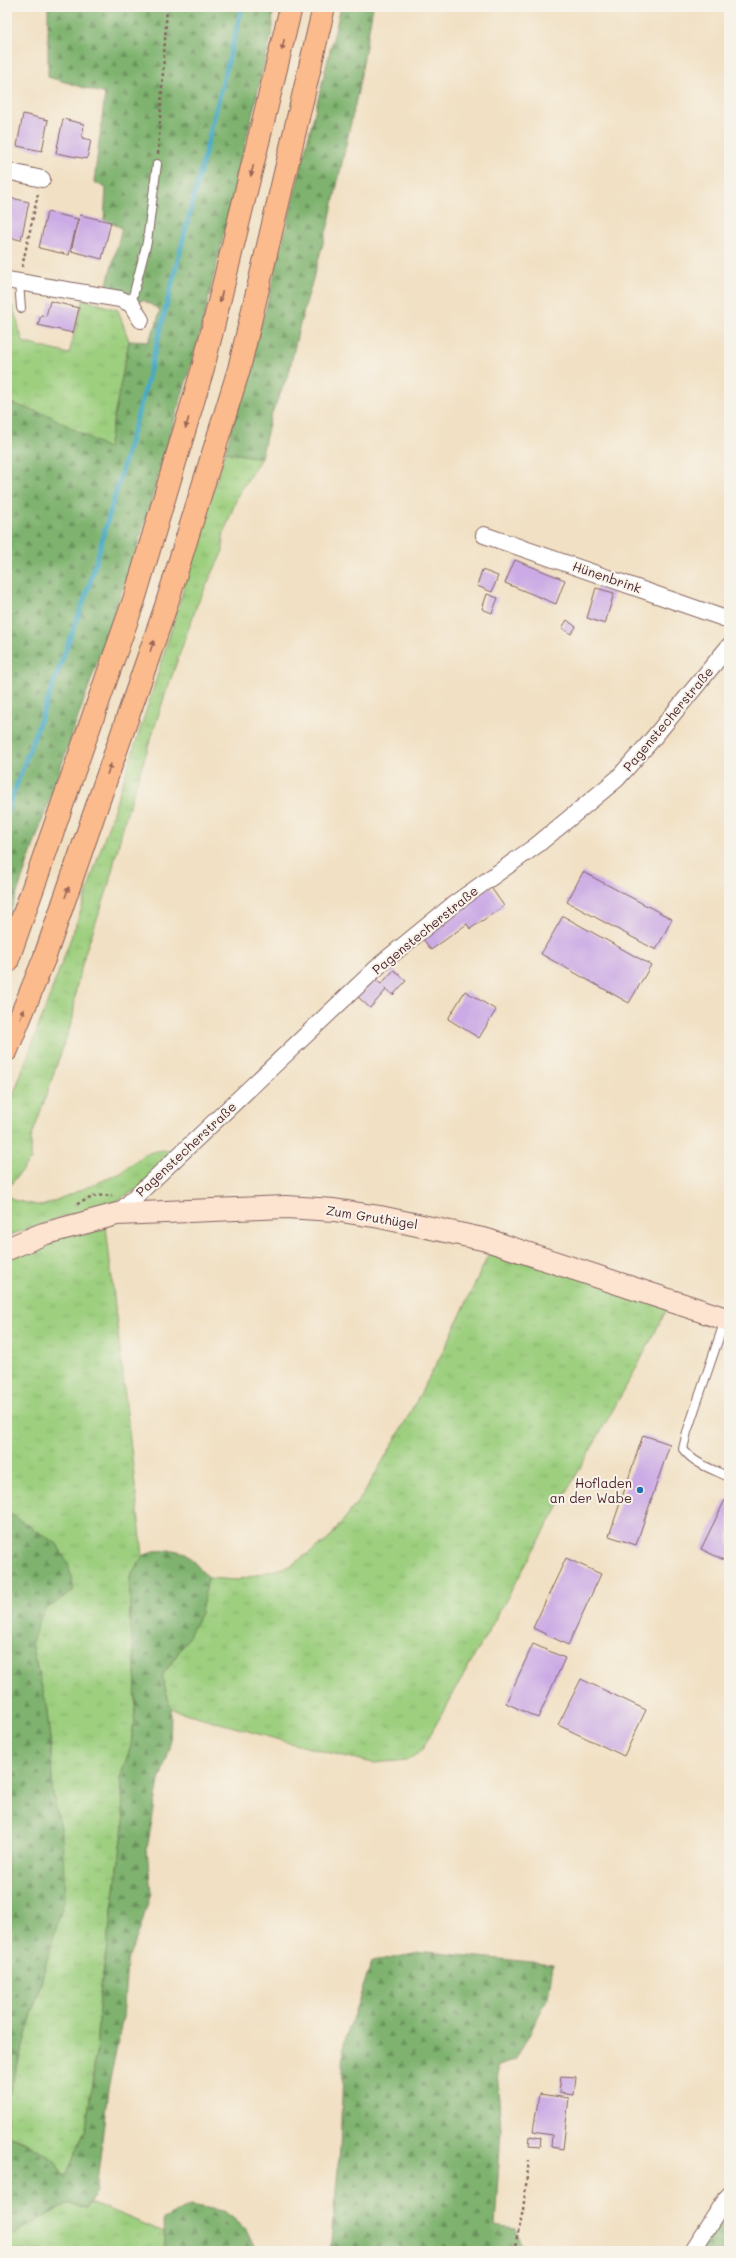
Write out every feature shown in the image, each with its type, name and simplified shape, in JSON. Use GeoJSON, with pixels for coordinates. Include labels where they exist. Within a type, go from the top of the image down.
{"type":"FeatureCollection","features":[{"type":"Feature","properties":{"kind":"highway"},"geometry":{"type":"LineString","coordinates":[[7,962],[134,600],[203,368],[291,7]]}},
{"type":"Feature","properties":{"kind":"highway"},"geometry":{"type":"LineString","coordinates":[[7,1050],[44,959],[165,609],[237,376],[324,7]]}},
{"type":"Feature","properties":{"kind":"street"},"geometry":{"type":"LineString","coordinates":[[7,171],[42,178]]}},
{"type":"Feature","properties":{"kind":"street"},"geometry":{"type":"LineString","coordinates":[[13,282],[104,295],[131,304],[141,320]]}},
{"type":"Feature","properties":{"kind":"street","name":"Hünenbrink"},"geometry":{"type":"LineString","coordinates":[[484,535],[729,620]]}},
{"type":"Feature","properties":{"kind":"street","name":"Pagenstecherstraße"},"geometry":{"type":"LineString","coordinates":[[117,1214],[383,962],[454,904],[555,831],[617,779],[650,742],[729,646]]}},
{"type":"Feature","properties":{"kind":"street","name":"Zum Gruthügel"},"geometry":{"type":"LineString","coordinates":[[7,1250],[43,1234],[117,1214],[286,1207],[334,1210],[380,1217],[487,1240],[727,1320]]}},
{"type":"Feature","properties":{"kind":"street"},"geometry":{"type":"LineString","coordinates":[[692,2251],[729,2195]]}},
{"type":"Feature","properties":{"kind":"lane"},"geometry":{"type":"LineString","coordinates":[[131,304],[147,242],[148,206],[157,164]]}},
{"type":"Feature","properties":{"kind":"lane"},"geometry":{"type":"LineString","coordinates":[[13,282],[21,308]]}},
{"type":"Feature","properties":{"kind":"lane"},"geometry":{"type":"LineString","coordinates":[[727,1320],[687,1432],[683,1449],[689,1458],[729,1477]]}},
{"type":"Feature","properties":{"kind":"path"},"geometry":{"type":"LineString","coordinates":[[157,164],[167,7]]}},
{"type":"Feature","properties":{"kind":"path"},"geometry":{"type":"LineString","coordinates":[[13,282],[42,178]]}},
{"type":"Feature","properties":{"kind":"path"},"geometry":{"type":"LineString","coordinates":[[514,2251],[523,2210],[529,2161]]}},
{"type":"Feature","properties":{"kind":"green space"},"geometry":{"type":"Polygon","coordinates":[[[48,7],[272,7],[273,28],[200,334],[139,542],[7,922],[7,402],[50,416],[108,448],[129,341],[148,342],[156,325],[160,310],[143,300],[131,304],[104,295],[122,228],[104,220],[106,188],[94,182],[105,94],[48,77],[48,7]]]}},
{"type":"Feature","properties":{"kind":"green space"},"geometry":{"type":"Polygon","coordinates":[[[341,7],[373,7],[358,91],[328,226],[299,328],[289,373],[271,415],[261,458],[225,452],[268,300],[341,7]]]}},
{"type":"Feature","properties":{"kind":"green space"},"geometry":{"type":"Polygon","coordinates":[[[83,299],[118,310],[129,341],[108,449],[50,416],[7,402],[7,305],[13,306],[23,342],[69,354],[83,299]]]}},
{"type":"Feature","properties":{"kind":"green space"},"geometry":{"type":"Polygon","coordinates":[[[225,452],[261,458],[238,495],[223,535],[223,551],[197,605],[163,701],[125,819],[107,891],[85,953],[76,989],[73,1018],[31,1139],[31,1159],[7,1189],[7,1112],[79,916],[151,696],[225,452]]]}},
{"type":"Feature","properties":{"kind":"green space"},"geometry":{"type":"Polygon","coordinates":[[[161,1150],[169,1151],[171,1157],[137,1189],[105,1207],[62,1217],[7,1236],[7,1194],[13,1200],[42,1206],[121,1173],[144,1154],[161,1150]]]}},
{"type":"Feature","properties":{"kind":"green space"},"geometry":{"type":"Polygon","coordinates":[[[106,1226],[143,1556],[130,1576],[130,1628],[135,1660],[136,1703],[131,1746],[121,1775],[124,1826],[100,1994],[96,2053],[86,2128],[65,2179],[26,2142],[7,2135],[7,2102],[42,1979],[62,1833],[52,1790],[51,1748],[46,1703],[31,1644],[42,1611],[74,1590],[57,1544],[7,1512],[7,1257],[48,1239],[106,1226]]]}},
{"type":"Feature","properties":{"kind":"green space"},"geometry":{"type":"Polygon","coordinates":[[[491,1249],[669,1305],[637,1367],[421,1751],[408,1760],[373,1763],[297,1745],[171,1709],[162,1676],[178,1654],[197,1618],[208,1578],[237,1580],[290,1566],[328,1540],[363,1495],[399,1433],[446,1346],[491,1249]]]}},
{"type":"Feature","properties":{"kind":"green space"},"geometry":{"type":"Polygon","coordinates":[[[7,1512],[57,1544],[69,1566],[74,1590],[43,1611],[31,1644],[46,1703],[51,1748],[52,1790],[62,1833],[65,1897],[7,2102],[7,1512]]]}},
{"type":"Feature","properties":{"kind":"green space"},"geometry":{"type":"Polygon","coordinates":[[[173,1550],[186,1553],[208,1578],[201,1613],[187,1640],[162,1676],[171,1709],[170,1749],[159,1781],[147,1849],[151,1893],[140,1929],[127,1962],[123,2017],[108,2089],[96,2191],[86,2208],[67,2204],[11,2235],[7,2242],[7,2135],[26,2142],[55,2161],[65,2179],[86,2128],[96,2053],[100,1994],[124,1826],[121,1775],[131,1746],[136,1703],[135,1660],[130,1628],[130,1576],[143,1556],[154,1551],[173,1550]]]}},
{"type":"Feature","properties":{"kind":"green space"},"geometry":{"type":"Polygon","coordinates":[[[427,1952],[553,1964],[548,1998],[516,2059],[497,2067],[501,2131],[495,2225],[515,2228],[523,2251],[330,2251],[340,2149],[344,2043],[372,1961],[427,1952]]]}},
{"type":"Feature","properties":{"kind":"green space"},"geometry":{"type":"Polygon","coordinates":[[[729,2194],[729,2251],[688,2251],[729,2194]]]}},
{"type":"Feature","properties":{"kind":"green space"},"geometry":{"type":"Polygon","coordinates":[[[90,2202],[164,2232],[165,2246],[169,2251],[147,2251],[138,2247],[136,2251],[7,2251],[7,2242],[11,2235],[67,2204],[86,2208],[90,2202]]]}},
{"type":"Feature","properties":{"kind":"green space"},"geometry":{"type":"Polygon","coordinates":[[[189,2205],[224,2211],[245,2228],[256,2251],[169,2251],[165,2246],[164,2219],[189,2205]]]}},
{"type":"Feature","properties":{"kind":"building"},"geometry":{"type":"Polygon","coordinates":[[[23,114],[48,120],[42,151],[17,146],[23,114]]]}},
{"type":"Feature","properties":{"kind":"building"},"geometry":{"type":"Polygon","coordinates":[[[63,119],[84,124],[82,138],[91,140],[87,159],[56,153],[63,119]]]}},
{"type":"Feature","properties":{"kind":"building"},"geometry":{"type":"Polygon","coordinates":[[[7,197],[29,202],[21,240],[7,237],[7,197]]]}},
{"type":"Feature","properties":{"kind":"building"},"geometry":{"type":"Polygon","coordinates":[[[47,212],[78,219],[69,255],[39,248],[47,212]]]}},
{"type":"Feature","properties":{"kind":"building"},"geometry":{"type":"Polygon","coordinates":[[[80,215],[111,222],[102,259],[71,251],[80,215]]]}},
{"type":"Feature","properties":{"kind":"building"},"geometry":{"type":"Polygon","coordinates":[[[50,301],[79,308],[73,333],[38,325],[41,315],[46,316],[50,301]]]}},
{"type":"Feature","properties":{"kind":"building"},"geometry":{"type":"Polygon","coordinates":[[[515,560],[565,580],[556,604],[505,583],[515,560]]]}},
{"type":"Feature","properties":{"kind":"building"},"geometry":{"type":"Polygon","coordinates":[[[482,570],[498,576],[492,592],[477,586],[482,570]]]}},
{"type":"Feature","properties":{"kind":"building"},"geometry":{"type":"Polygon","coordinates":[[[596,588],[614,593],[605,624],[587,618],[596,588]]]}},
{"type":"Feature","properties":{"kind":"building"},"geometry":{"type":"Polygon","coordinates":[[[487,594],[498,598],[492,613],[482,609],[487,594]]]}},
{"type":"Feature","properties":{"kind":"building"},"geometry":{"type":"Polygon","coordinates":[[[567,620],[576,627],[571,634],[562,628],[567,620]]]}},
{"type":"Feature","properties":{"kind":"building"},"geometry":{"type":"Polygon","coordinates":[[[583,872],[672,919],[656,950],[567,902],[583,872]]]}},
{"type":"Feature","properties":{"kind":"building"},"geometry":{"type":"Polygon","coordinates":[[[490,886],[504,906],[470,929],[467,924],[431,950],[421,936],[490,886]]]}},
{"type":"Feature","properties":{"kind":"building"},"geometry":{"type":"Polygon","coordinates":[[[563,916],[651,965],[629,1003],[541,954],[563,916]]]}},
{"type":"Feature","properties":{"kind":"building"},"geometry":{"type":"Polygon","coordinates":[[[394,970],[406,981],[393,995],[383,987],[386,990],[370,1008],[357,996],[373,978],[381,984],[394,970]]]}},
{"type":"Feature","properties":{"kind":"building"},"geometry":{"type":"Polygon","coordinates":[[[465,991],[496,1010],[479,1038],[448,1019],[465,991]]]}},
{"type":"Feature","properties":{"kind":"building","name":"Hofladen an der Wabe"},"geometry":{"type":"Polygon","coordinates":[[[643,1435],[670,1444],[636,1545],[609,1536],[643,1435]]]}},
{"type":"Feature","properties":{"kind":"building"},"geometry":{"type":"Polygon","coordinates":[[[725,1500],[729,1502],[729,1553],[726,1561],[701,1549],[725,1500]]]}},
{"type":"Feature","properties":{"kind":"building"},"geometry":{"type":"Polygon","coordinates":[[[566,1558],[601,1574],[568,1645],[533,1628],[566,1558]]]}},
{"type":"Feature","properties":{"kind":"building"},"geometry":{"type":"Polygon","coordinates":[[[533,1644],[565,1658],[538,1718],[506,1703],[533,1644]]]}},
{"type":"Feature","properties":{"kind":"building"},"geometry":{"type":"Polygon","coordinates":[[[581,1679],[646,1710],[624,1756],[558,1725],[581,1679]]]}},
{"type":"Feature","properties":{"kind":"building"},"geometry":{"type":"Polygon","coordinates":[[[561,2076],[576,2077],[574,2095],[559,2093],[561,2076]]]}},
{"type":"Feature","properties":{"kind":"building"},"geometry":{"type":"Polygon","coordinates":[[[539,2094],[569,2098],[563,2149],[551,2147],[552,2135],[533,2132],[539,2094]]]}},
{"type":"Feature","properties":{"kind":"building"},"geometry":{"type":"Polygon","coordinates":[[[530,2136],[541,2138],[540,2146],[529,2145],[530,2136]]]}},
{"type":"Feature","properties":{"kind":"waterway"},"geometry":{"type":"LineString","coordinates":[[7,811],[89,586],[146,386],[242,7]]}},
{"type":"Feature","properties":{"kind":"place","name":"Hofladen an der Wabe"},"geometry":{"type":"Point","coordinates":[640,1490]}}]}
